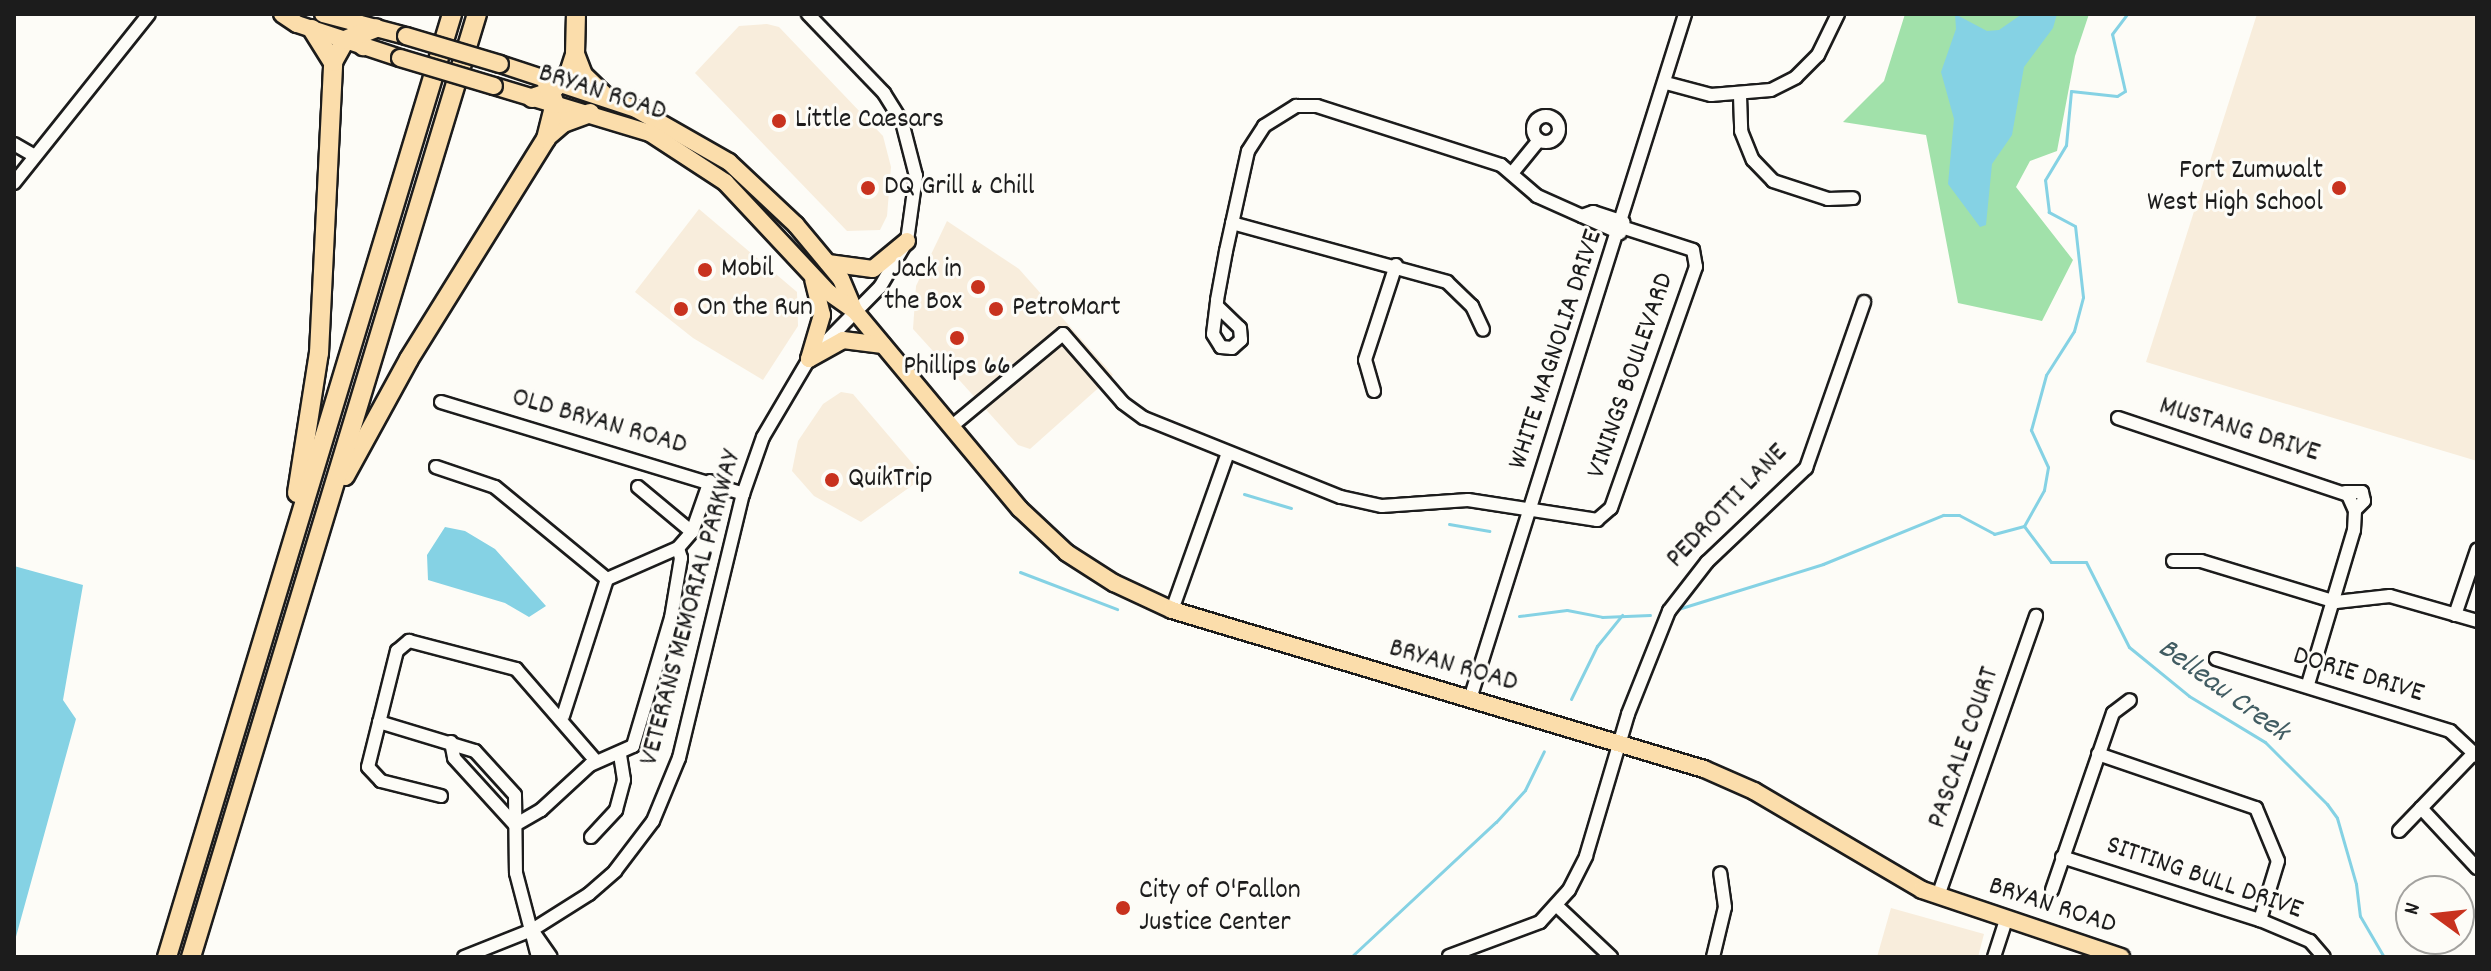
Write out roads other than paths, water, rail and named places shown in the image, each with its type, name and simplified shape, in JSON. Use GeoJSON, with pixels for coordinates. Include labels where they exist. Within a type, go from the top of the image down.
{"type":"FeatureCollection","features":[{"type":"Feature","properties":{"kind":"highway"},"geometry":{"type":"LineString","coordinates":[[167,957],[452,14]]}},
{"type":"Feature","properties":{"kind":"highway"},"geometry":{"type":"LineString","coordinates":[[191,957],[477,14]]}},
{"type":"Feature","properties":{"kind":"highway"},"geometry":{"type":"LineString","coordinates":[[576,14],[575,54],[583,75],[606,97]]}},
{"type":"Feature","properties":{"kind":"highway"},"geometry":{"type":"LineString","coordinates":[[280,582],[319,353],[333,62],[318,21]]}},
{"type":"Feature","properties":{"kind":"highway"},"geometry":{"type":"LineString","coordinates":[[333,62],[353,31],[376,28]]}},
{"type":"Feature","properties":{"kind":"highway"},"geometry":{"type":"LineString","coordinates":[[546,139],[553,89],[575,54]]}},
{"type":"Feature","properties":{"kind":"highway"},"geometry":{"type":"LineString","coordinates":[[532,98],[553,89]]}},
{"type":"Feature","properties":{"kind":"highway"},"geometry":{"type":"LineString","coordinates":[[326,510],[409,359],[546,139],[563,123],[590,113]]}},
{"type":"Feature","properties":{"kind":"main road","name":"BRYAN ROAD"},"geometry":{"type":"LineString","coordinates":[[282,14],[353,31],[400,58],[532,98]]}},
{"type":"Feature","properties":{"kind":"main road","name":"BRYAN ROAD"},"geometry":{"type":"LineString","coordinates":[[376,28],[500,64],[553,89],[590,113],[650,133],[696,159],[751,205],[828,292],[854,310]]}},
{"type":"Feature","properties":{"kind":"main road","name":"BRYAN ROAD"},"geometry":{"type":"LineString","coordinates":[[553,89],[606,97],[684,133],[729,162],[782,209],[827,262],[854,310],[1020,509],[1059,546],[1114,583],[1172,610],[1619,743],[1754,791],[1878,868],[1938,896],[2121,957]]}},
{"type":"Feature","properties":{"kind":"main road"},"geometry":{"type":"LineString","coordinates":[[827,262],[873,269],[907,241]]}},
{"type":"Feature","properties":{"kind":"main road"},"geometry":{"type":"LineString","coordinates":[[808,269],[823,305],[809,359]]}},
{"type":"Feature","properties":{"kind":"main road"},"geometry":{"type":"LineString","coordinates":[[809,359],[843,340],[883,345]]}},
{"type":"Feature","properties":{"kind":"street"},"geometry":{"type":"LineString","coordinates":[[14,183],[149,14]]}},
{"type":"Feature","properties":{"kind":"street","name":"VETERANS MEMORIAL PARKWAY"},"geometry":{"type":"LineString","coordinates":[[464,957],[532,930],[615,871],[662,804],[689,721],[743,494],[770,423],[809,359],[887,277],[907,241],[916,176],[902,122],[877,84],[808,14]]}},
{"type":"Feature","properties":{"kind":"street","name":"WHITE MAGNOLIA DRIVE"},"geometry":{"type":"LineString","coordinates":[[1470,699],[1622,227],[1685,14]]}},
{"type":"Feature","properties":{"kind":"street"},"geometry":{"type":"LineString","coordinates":[[1666,83],[1711,95],[1740,96],[1771,90],[1796,77],[1818,55],[1838,14]]}},
{"type":"Feature","properties":{"kind":"street"},"geometry":{"type":"LineString","coordinates":[[1740,96],[1741,131],[1753,160],[1773,181],[1828,199],[1853,198]]}},
{"type":"Feature","properties":{"kind":"street"},"geometry":{"type":"LineString","coordinates":[[1217,306],[1232,223],[1254,137],[1277,115],[1296,106],[1317,106],[1513,172],[1537,196],[1582,216],[1593,212],[1622,227]]}},
{"type":"Feature","properties":{"kind":"street"},"geometry":{"type":"LineString","coordinates":[[1513,172],[1539,140]]}},
{"type":"Feature","properties":{"kind":"street"},"geometry":{"type":"LineString","coordinates":[[14,144],[35,156]]}},
{"type":"Feature","properties":{"kind":"street"},"geometry":{"type":"LineString","coordinates":[[1232,223],[1396,265],[1447,282],[1472,306],[1483,330]]}},
{"type":"Feature","properties":{"kind":"street","name":"VININGS BOULEVARD"},"geometry":{"type":"LineString","coordinates":[[1532,508],[1577,521],[1597,520],[1611,508],[1696,267],[1693,250],[1622,227]]}},
{"type":"Feature","properties":{"kind":"street"},"geometry":{"type":"LineString","coordinates":[[1374,391],[1365,360],[1396,265]]}},
{"type":"Feature","properties":{"kind":"street","name":"PEDROTTI LANE"},"geometry":{"type":"LineString","coordinates":[[1556,905],[1586,856],[1619,743],[1679,592],[1806,468],[1864,302]]}},
{"type":"Feature","properties":{"kind":"street"},"geometry":{"type":"LineString","coordinates":[[952,426],[1063,334],[1133,411],[1228,453],[1341,497],[1382,506],[1468,500],[1532,508]]}},
{"type":"Feature","properties":{"kind":"street","name":"OLD BRYAN ROAD"},"geometry":{"type":"LineString","coordinates":[[441,402],[710,481],[743,494]]}},
{"type":"Feature","properties":{"kind":"street","name":"MUSTANG DRIVE"},"geometry":{"type":"LineString","coordinates":[[2118,418],[2345,492],[2355,510],[2336,602],[2308,684]]}},
{"type":"Feature","properties":{"kind":"street"},"geometry":{"type":"LineString","coordinates":[[1172,610],[1228,453]]}},
{"type":"Feature","properties":{"kind":"street"},"geometry":{"type":"LineString","coordinates":[[436,467],[495,487],[607,579]]}},
{"type":"Feature","properties":{"kind":"street"},"geometry":{"type":"LineString","coordinates":[[563,716],[607,579],[678,548],[692,532],[710,481]]}},
{"type":"Feature","properties":{"kind":"street"},"geometry":{"type":"LineString","coordinates":[[638,487],[692,532]]}},
{"type":"Feature","properties":{"kind":"street"},"geometry":{"type":"LineString","coordinates":[[515,825],[541,810],[596,761],[620,754],[636,741],[671,618],[678,548]]}},
{"type":"Feature","properties":{"kind":"street"},"geometry":{"type":"LineString","coordinates":[[2455,615],[2477,550]]}},
{"type":"Feature","properties":{"kind":"street"},"geometry":{"type":"LineString","coordinates":[[2173,561],[2201,561],[2336,602],[2390,596],[2477,621]]}},
{"type":"Feature","properties":{"kind":"street","name":"PASCALE COURT"},"geometry":{"type":"LineString","coordinates":[[1938,896],[2036,616]]}},
{"type":"Feature","properties":{"kind":"street"},"geometry":{"type":"LineString","coordinates":[[441,796],[374,778],[368,767],[397,651],[409,641],[516,669],[563,716],[596,761]]}},
{"type":"Feature","properties":{"kind":"street","name":"DORIE DRIVE"},"geometry":{"type":"LineString","coordinates":[[2216,659],[2308,684],[2450,731],[2475,754]]}},
{"type":"Feature","properties":{"kind":"street"},"geometry":{"type":"LineString","coordinates":[[2052,890],[2113,713],[2130,700]]}},
{"type":"Feature","properties":{"kind":"street"},"geometry":{"type":"LineString","coordinates":[[379,722],[451,742],[481,755],[515,795],[516,873],[538,957]]}},
{"type":"Feature","properties":{"kind":"street"},"geometry":{"type":"LineString","coordinates":[[451,742],[454,758],[515,825]]}},
{"type":"Feature","properties":{"kind":"street"},"geometry":{"type":"LineString","coordinates":[[591,837],[616,810],[624,780],[620,754]]}},
{"type":"Feature","properties":{"kind":"street"},"geometry":{"type":"LineString","coordinates":[[2098,754],[2256,808],[2278,861],[2260,920]]}},
{"type":"Feature","properties":{"kind":"street"},"geometry":{"type":"LineString","coordinates":[[2399,831],[2475,754]]}},
{"type":"Feature","properties":{"kind":"street"},"geometry":{"type":"LineString","coordinates":[[2421,808],[2477,868]]}},
{"type":"Feature","properties":{"kind":"street","name":"SITTING BULL DRIVE"},"geometry":{"type":"LineString","coordinates":[[2062,857],[2260,920],[2310,941],[2324,957]]}},
{"type":"Feature","properties":{"kind":"street"},"geometry":{"type":"LineString","coordinates":[[1713,957],[1725,907],[1720,873]]}},
{"type":"Feature","properties":{"kind":"street"},"geometry":{"type":"LineString","coordinates":[[1449,956],[1540,922],[1556,905],[1611,957]]}},
{"type":"Feature","properties":{"kind":"street"},"geometry":{"type":"LineString","coordinates":[[1994,957],[2006,919]]}},
{"type":"Feature","properties":{"kind":"street"},"geometry":{"type":"LineString","coordinates":[[532,930],[551,957]]}},
{"type":"Feature","properties":{"kind":"water"},"geometry":{"type":"Polygon","coordinates":[[[1955,14],[1987,31],[1999,30],[2022,14],[2057,14],[2053,28],[2024,67],[2012,135],[1992,164],[1986,225],[1980,227],[1948,184],[1954,119],[1941,72],[1956,29],[1955,14]]]}},
{"type":"Feature","properties":{"kind":"water"},"geometry":{"type":"Polygon","coordinates":[[[445,527],[465,531],[495,549],[546,606],[529,617],[505,603],[428,580],[427,555],[445,527]]]}},
{"type":"Feature","properties":{"kind":"water"},"geometry":{"type":"Polygon","coordinates":[[[14,566],[83,585],[63,700],[76,719],[14,944],[14,566]]]}},
{"type":"Feature","properties":{"kind":"waterway","name":"Belleau Creek"},"geometry":{"type":"LineString","coordinates":[[2024,526],[2044,490],[2048,467],[2031,430],[2046,375],[2074,331],[2083,297],[2075,226],[2049,212],[2045,180],[2066,145],[2071,91],[2117,96],[2125,91],[2112,34],[2127,14]]}},
{"type":"Feature","properties":{"kind":"waterway"},"geometry":{"type":"LineString","coordinates":[[1244,494],[1291,508]]}},
{"type":"Feature","properties":{"kind":"waterway"},"geometry":{"type":"LineString","coordinates":[[1678,609],[1823,564],[1943,515],[1959,515],[1994,534],[2024,526]]}},
{"type":"Feature","properties":{"kind":"waterway"},"geometry":{"type":"LineString","coordinates":[[1449,524],[1489,531]]}},
{"type":"Feature","properties":{"kind":"waterway","name":"Belleau Creek"},"geometry":{"type":"LineString","coordinates":[[2024,526],[2051,562],[2086,562],[2129,647],[2189,696],[2265,742],[2327,804],[2337,818],[2356,884],[2360,916],[2384,957]]}},
{"type":"Feature","properties":{"kind":"waterway"},"geometry":{"type":"LineString","coordinates":[[1020,572],[1117,609]]}},
{"type":"Feature","properties":{"kind":"waterway"},"geometry":{"type":"LineString","coordinates":[[1519,616],[1567,610],[1602,617],[1650,615]]}},
{"type":"Feature","properties":{"kind":"waterway"},"geometry":{"type":"LineString","coordinates":[[1571,699],[1597,646],[1622,615]]}},
{"type":"Feature","properties":{"kind":"waterway"},"geometry":{"type":"LineString","coordinates":[[1351,957],[1496,822],[1525,790],[1544,751]]}},
{"type":"Feature","properties":{"kind":"place","name":"Little Caesars"},"geometry":{"type":"Point","coordinates":[779,121]}},
{"type":"Feature","properties":{"kind":"place","name":"DQ Grill & Chill"},"geometry":{"type":"Point","coordinates":[868,188]}},
{"type":"Feature","properties":{"kind":"place","name":"Fort Zumwalt West High School"},"geometry":{"type":"Point","coordinates":[2339,188]}},
{"type":"Feature","properties":{"kind":"place","name":"Mobil"},"geometry":{"type":"Point","coordinates":[705,270]}},
{"type":"Feature","properties":{"kind":"place","name":"Jack in the Box"},"geometry":{"type":"Point","coordinates":[978,287]}},
{"type":"Feature","properties":{"kind":"place","name":"On the Run"},"geometry":{"type":"Point","coordinates":[681,309]}},
{"type":"Feature","properties":{"kind":"place","name":"PetroMart"},"geometry":{"type":"Point","coordinates":[996,309]}},
{"type":"Feature","properties":{"kind":"place","name":"Phillips 66"},"geometry":{"type":"Point","coordinates":[957,338]}},
{"type":"Feature","properties":{"kind":"place","name":"QuikTrip"},"geometry":{"type":"Point","coordinates":[832,480]}},
{"type":"Feature","properties":{"kind":"place","name":"City of O'Fallon Justice Center"},"geometry":{"type":"Point","coordinates":[1123,908]}}]}
